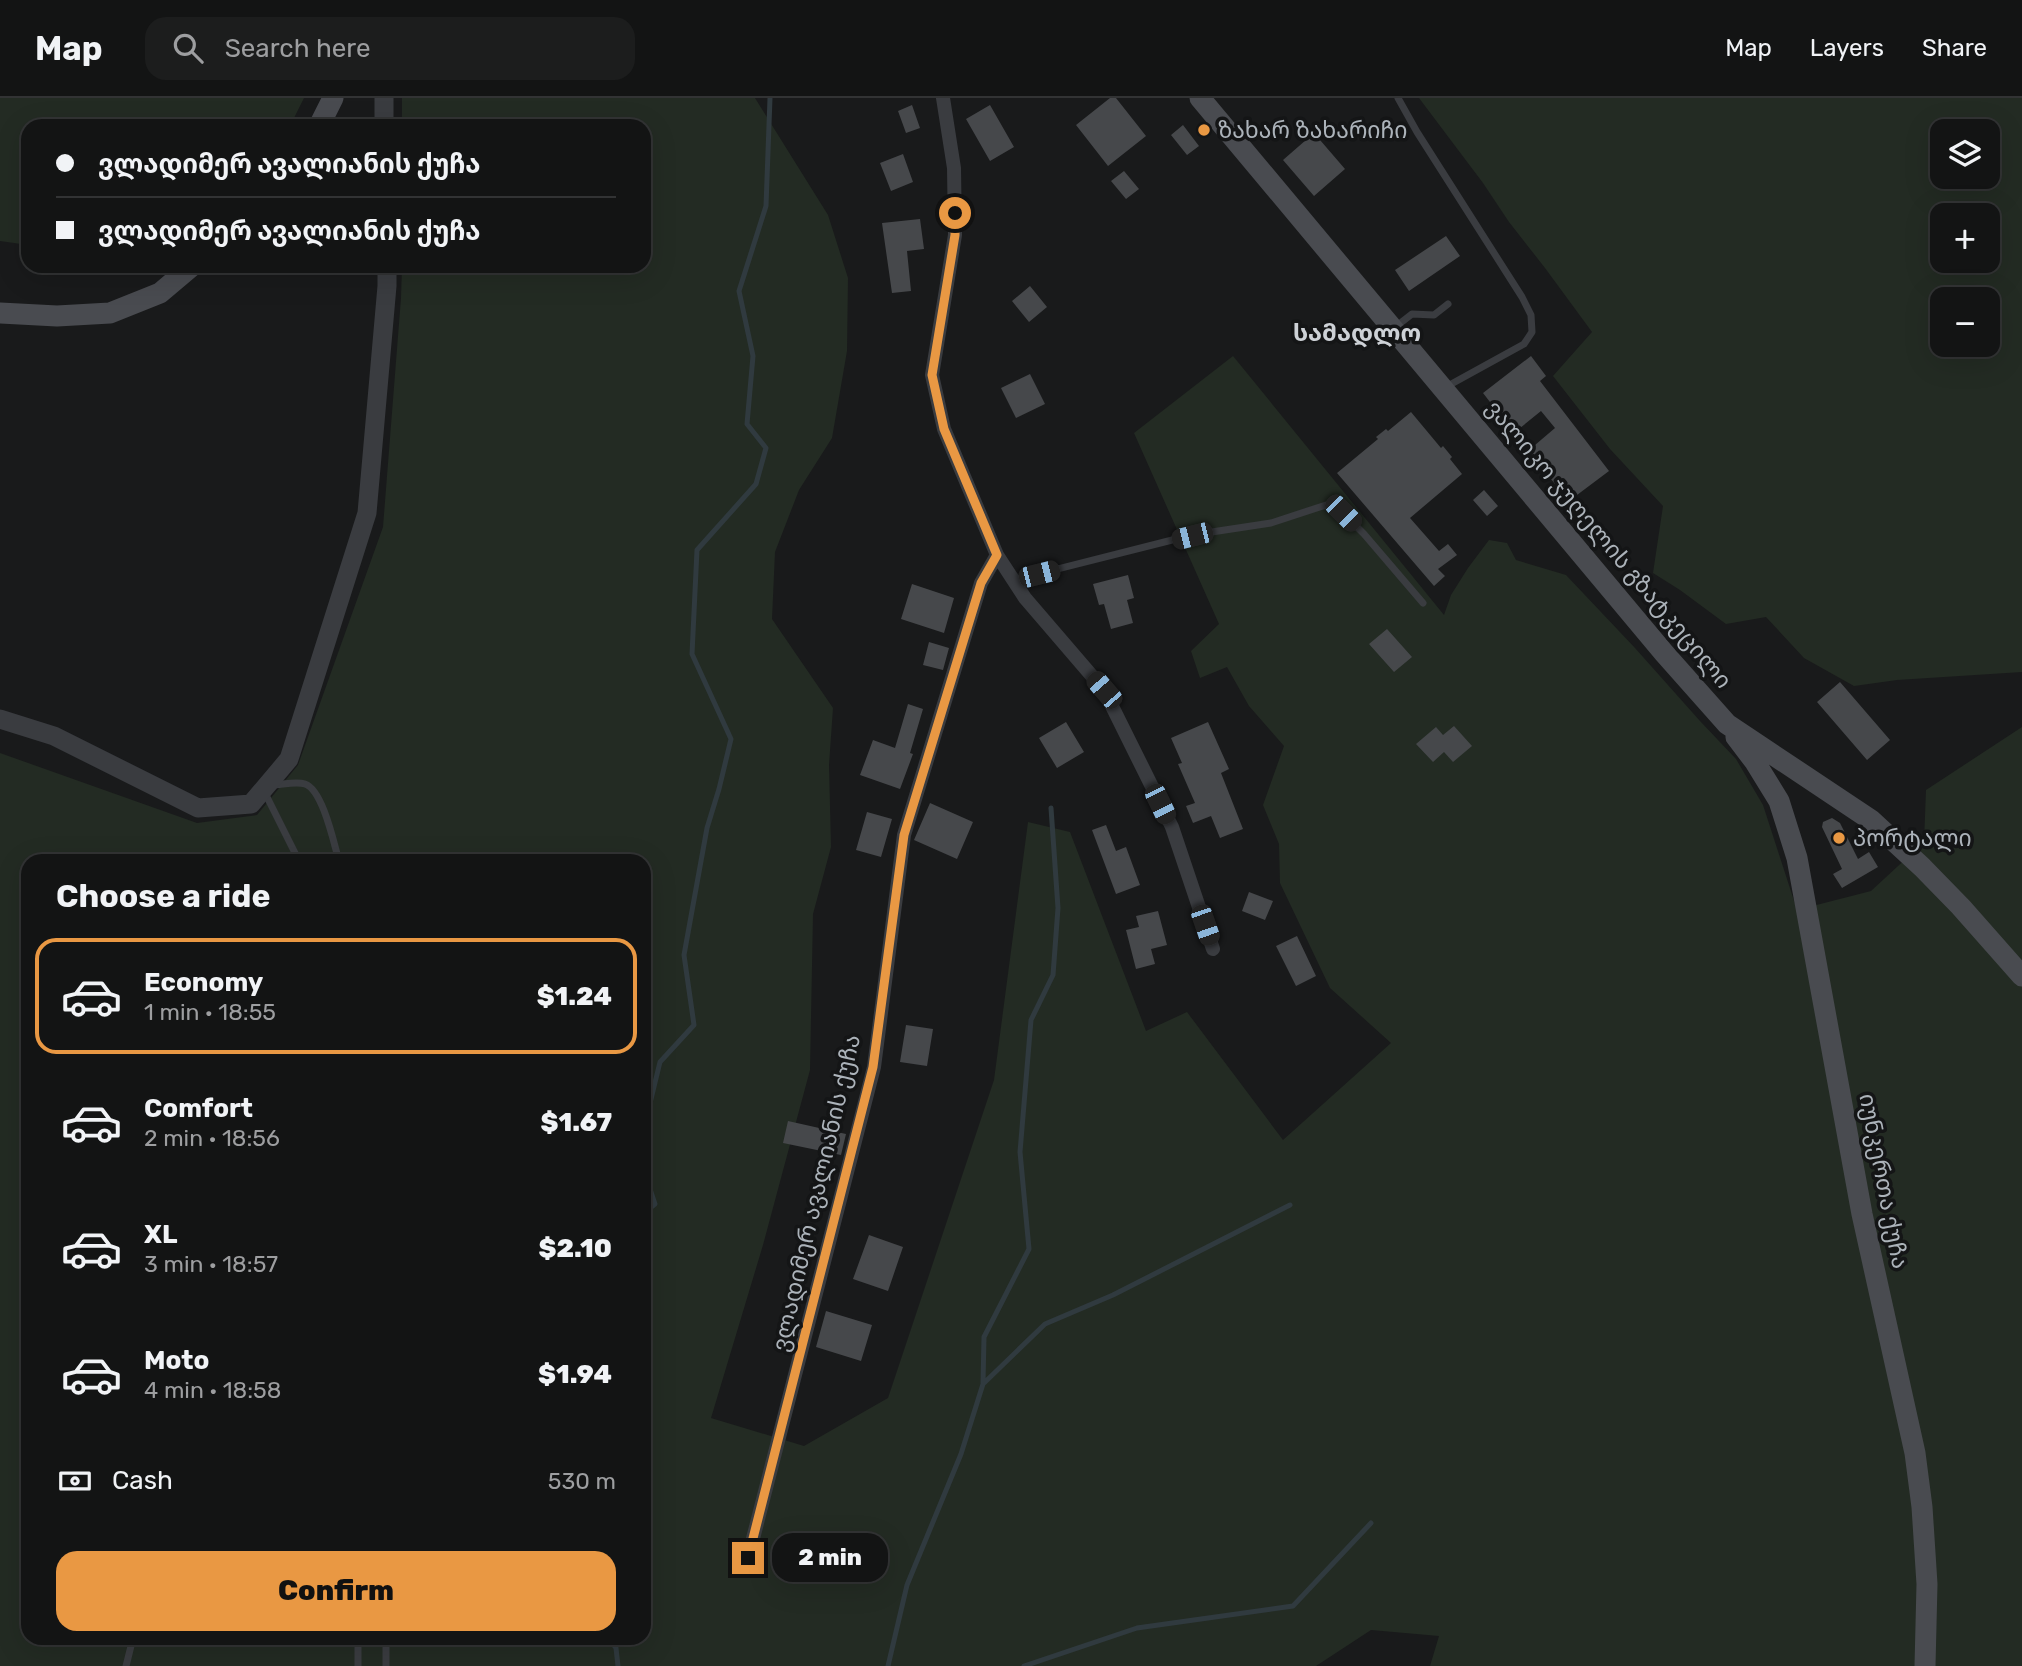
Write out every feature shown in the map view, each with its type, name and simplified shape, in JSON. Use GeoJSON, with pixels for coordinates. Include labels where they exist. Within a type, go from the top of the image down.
{"type":"FeatureCollection","features":[{"type":"Feature","properties":{"kind":"main road"},"geometry":{"type":"LineString","coordinates":[[322,119],[333,98]]}},
{"type":"Feature","properties":{"kind":"main road","name":"ვალიკო ჯუღელის გზატკეცილი"},"geometry":{"type":"LineString","coordinates":[[1200,98],[1664,653],[1727,724],[1871,820],[1961,907],[2022,976]]}},
{"type":"Feature","properties":{"kind":"main road"},"geometry":{"type":"LineString","coordinates":[[0,313],[57,316],[110,313],[160,293],[184,273]]}},
{"type":"Feature","properties":{"kind":"main road","name":"იუნკერთა ქუჩა"},"geometry":{"type":"LineString","coordinates":[[1727,724],[1779,801],[1797,858],[1862,1214],[1915,1453],[1927,1584],[1925,1666]]}},
{"type":"Feature","properties":{"kind":"street"},"geometry":{"type":"LineString","coordinates":[[384,98],[384,119]]}},
{"type":"Feature","properties":{"kind":"street"},"geometry":{"type":"LineString","coordinates":[[943,98],[954,168],[955,235],[932,375],[944,429],[997,555],[1025,598],[1104,690],[1172,827],[1213,949]]}},
{"type":"Feature","properties":{"kind":"street"},"geometry":{"type":"LineString","coordinates":[[0,719],[54,736],[198,808],[251,804],[265,788],[289,759],[368,513],[387,273]]}},
{"type":"Feature","properties":{"kind":"street","name":"ვლადიმერ ავალიანის ქუჩა"},"geometry":{"type":"LineString","coordinates":[[748,1558],[873,1067],[904,835],[981,583],[997,555]]}},
{"type":"Feature","properties":{"kind":"lane"},"geometry":{"type":"LineString","coordinates":[[1398,98],[1531,314],[1532,332],[1524,344],[1443,388]]}},
{"type":"Feature","properties":{"kind":"lane"},"geometry":{"type":"LineString","coordinates":[[1393,328],[1412,314],[1434,315],[1448,304]]}},
{"type":"Feature","properties":{"kind":"lane"},"geometry":{"type":"LineString","coordinates":[[1013,580],[1192,536],[1271,523],[1326,505],[1343,513],[1364,534],[1423,603]]}},
{"type":"Feature","properties":{"kind":"lane"},"geometry":{"type":"LineString","coordinates":[[296,854],[265,788],[305,784],[314,790],[322,802],[337,854]]}},
{"type":"Feature","properties":{"kind":"lane"},"geometry":{"type":"LineString","coordinates":[[126,1666],[131,1645]]}},
{"type":"Feature","properties":{"kind":"lane"},"geometry":{"type":"LineString","coordinates":[[358,1645],[358,1666]]}},
{"type":"Feature","properties":{"kind":"lane"},"geometry":{"type":"LineString","coordinates":[[386,1645],[386,1666]]}},
{"type":"Feature","properties":{"kind":"shaded area"},"geometry":{"type":"Polygon","coordinates":[[[0,98],[304,98],[294,119],[21,119],[21,244],[0,241],[0,98]]]}},
{"type":"Feature","properties":{"kind":"shaded area"},"geometry":{"type":"Polygon","coordinates":[[[402,98],[755,98],[828,215],[848,278],[847,351],[832,438],[799,490],[775,552],[772,619],[833,708],[829,765],[831,847],[813,914],[810,1070],[763,1245],[711,1418],[804,1446],[888,1398],[994,1080],[1028,822],[1070,832],[1146,1031],[1187,1012],[1283,1140],[1391,1043],[1330,988],[1280,883],[1279,844],[1263,805],[1284,746],[1249,706],[1227,667],[1200,678],[1191,651],[1219,624],[1134,433],[1233,356],[1444,615],[1451,595],[1489,540],[1507,543],[1516,560],[1566,575],[1736,759],[1763,805],[1797,910],[1871,891],[1924,842],[1926,790],[2022,727],[2022,1666],[1430,1666],[1439,1636],[1371,1630],[1316,1666],[0,1666],[0,753],[197,823],[257,815],[298,765],[383,527],[402,273],[651,273],[651,119],[402,119],[402,98]]]}},
{"type":"Feature","properties":{"kind":"shaded area"},"geometry":{"type":"Polygon","coordinates":[[[1419,98],[2022,98],[2022,672],[1897,680],[1854,686],[1804,658],[1766,617],[1726,624],[1653,573],[1663,506],[1610,449],[1553,376],[1592,332],[1419,98]]]}},
{"type":"Feature","properties":{"kind":"building"},"geometry":{"type":"Polygon","coordinates":[[[1110,98],[1116,98],[1146,136],[1108,166],[1076,125],[1110,98]]]}},
{"type":"Feature","properties":{"kind":"building"},"geometry":{"type":"Polygon","coordinates":[[[912,105],[920,128],[906,133],[898,111],[912,105]]]}},
{"type":"Feature","properties":{"kind":"building"},"geometry":{"type":"Polygon","coordinates":[[[990,105],[1014,147],[990,161],[966,119],[990,105]]]}},
{"type":"Feature","properties":{"kind":"building"},"geometry":{"type":"Polygon","coordinates":[[[1183,125],[1199,146],[1187,155],[1171,135],[1183,125]]]}},
{"type":"Feature","properties":{"kind":"building"},"geometry":{"type":"Polygon","coordinates":[[[1314,133],[1345,169],[1314,196],[1283,160],[1314,133]]]}},
{"type":"Feature","properties":{"kind":"building"},"geometry":{"type":"Polygon","coordinates":[[[903,154],[913,182],[891,191],[880,163],[903,154]]]}},
{"type":"Feature","properties":{"kind":"building"},"geometry":{"type":"Polygon","coordinates":[[[1124,171],[1139,189],[1126,199],[1111,181],[1124,171]]]}},
{"type":"Feature","properties":{"kind":"building"},"geometry":{"type":"Polygon","coordinates":[[[920,219],[924,249],[907,251],[911,291],[892,293],[882,223],[920,219]]]}},
{"type":"Feature","properties":{"kind":"building"},"geometry":{"type":"Polygon","coordinates":[[[1446,236],[1460,256],[1409,291],[1395,270],[1446,236]]]}},
{"type":"Feature","properties":{"kind":"building"},"geometry":{"type":"Polygon","coordinates":[[[1030,286],[1047,307],[1029,322],[1012,301],[1030,286]]]}},
{"type":"Feature","properties":{"kind":"building"},"geometry":{"type":"Polygon","coordinates":[[[1531,356],[1546,376],[1540,381],[1609,471],[1569,501],[1528,451],[1555,428],[1541,411],[1514,433],[1483,393],[1531,356]]]}},
{"type":"Feature","properties":{"kind":"building"},"geometry":{"type":"Polygon","coordinates":[[[1030,374],[1045,404],[1016,418],[1001,388],[1030,374]]]}},
{"type":"Feature","properties":{"kind":"building"},"geometry":{"type":"Polygon","coordinates":[[[1411,412],[1441,448],[1443,446],[1462,474],[1410,518],[1439,551],[1448,544],[1457,555],[1438,569],[1445,576],[1434,586],[1337,473],[1378,439],[1376,437],[1411,412]]]}},
{"type":"Feature","properties":{"kind":"building"},"geometry":{"type":"Polygon","coordinates":[[[1484,490],[1498,506],[1487,516],[1473,500],[1484,490]]]}},
{"type":"Feature","properties":{"kind":"building"},"geometry":{"type":"Polygon","coordinates":[[[1128,575],[1134,598],[1127,600],[1133,623],[1111,629],[1104,604],[1099,605],[1093,584],[1128,575]]]}},
{"type":"Feature","properties":{"kind":"building"},"geometry":{"type":"Polygon","coordinates":[[[912,584],[954,598],[944,633],[901,619],[912,584]]]}},
{"type":"Feature","properties":{"kind":"building"},"geometry":{"type":"Polygon","coordinates":[[[1387,629],[1412,657],[1394,672],[1369,644],[1387,629]]]}},
{"type":"Feature","properties":{"kind":"building"},"geometry":{"type":"Polygon","coordinates":[[[929,642],[949,648],[943,670],[923,665],[929,642]]]}},
{"type":"Feature","properties":{"kind":"building"},"geometry":{"type":"Polygon","coordinates":[[[1840,682],[1890,740],[1867,760],[1817,702],[1840,682]]]}},
{"type":"Feature","properties":{"kind":"building"},"geometry":{"type":"Polygon","coordinates":[[[908,704],[923,709],[910,753],[913,754],[900,789],[860,775],[873,740],[895,748],[908,704]]]}},
{"type":"Feature","properties":{"kind":"building"},"geometry":{"type":"Polygon","coordinates":[[[1066,722],[1084,752],[1057,768],[1039,738],[1066,722]]]}},
{"type":"Feature","properties":{"kind":"building"},"geometry":{"type":"Polygon","coordinates":[[[1208,722],[1229,769],[1221,773],[1243,829],[1220,838],[1211,816],[1193,823],[1186,806],[1195,803],[1178,764],[1182,763],[1171,738],[1208,722]]]}},
{"type":"Feature","properties":{"kind":"building"},"geometry":{"type":"Polygon","coordinates":[[[1454,726],[1472,746],[1453,762],[1444,752],[1433,762],[1416,744],[1436,727],[1443,735],[1454,726]]]}},
{"type":"Feature","properties":{"kind":"building"},"geometry":{"type":"Polygon","coordinates":[[[930,803],[973,822],[957,859],[914,840],[930,803]]]}},
{"type":"Feature","properties":{"kind":"building"},"geometry":{"type":"Polygon","coordinates":[[[867,812],[892,819],[881,857],[856,850],[867,812]]]}},
{"type":"Feature","properties":{"kind":"building"},"geometry":{"type":"Polygon","coordinates":[[[1832,818],[1840,823],[1858,859],[1869,852],[1878,867],[1842,888],[1833,874],[1842,869],[1822,827],[1823,822],[1832,818]]]}},
{"type":"Feature","properties":{"kind":"building"},"geometry":{"type":"Polygon","coordinates":[[[1106,825],[1116,851],[1126,847],[1140,885],[1116,894],[1092,830],[1106,825]]]}},
{"type":"Feature","properties":{"kind":"building"},"geometry":{"type":"Polygon","coordinates":[[[1249,892],[1273,901],[1265,920],[1242,911],[1249,892]]]}},
{"type":"Feature","properties":{"kind":"building"},"geometry":{"type":"Polygon","coordinates":[[[1158,911],[1167,945],[1151,949],[1155,964],[1136,969],[1126,930],[1139,927],[1136,916],[1158,911]]]}},
{"type":"Feature","properties":{"kind":"building"},"geometry":{"type":"Polygon","coordinates":[[[1297,936],[1316,976],[1296,986],[1276,946],[1297,936]]]}},
{"type":"Feature","properties":{"kind":"building"},"geometry":{"type":"Polygon","coordinates":[[[906,1025],[933,1029],[927,1066],[900,1062],[906,1025]]]}},
{"type":"Feature","properties":{"kind":"building"},"geometry":{"type":"Polygon","coordinates":[[[788,1121],[846,1134],[841,1155],[783,1143],[788,1121]]]}},
{"type":"Feature","properties":{"kind":"building"},"geometry":{"type":"Polygon","coordinates":[[[869,1235],[903,1247],[888,1291],[853,1279],[869,1235]]]}},
{"type":"Feature","properties":{"kind":"building"},"geometry":{"type":"Polygon","coordinates":[[[826,1311],[872,1325],[861,1361],[816,1347],[826,1311]]]}},
{"type":"Feature","properties":{"kind":"waterway"},"geometry":{"type":"LineString","coordinates":[[651,1099],[660,1062],[694,1025],[684,955],[707,828],[731,739],[692,654],[697,550],[756,484],[766,448],[747,424],[753,356],[739,291],[766,206],[770,98]]}},
{"type":"Feature","properties":{"kind":"waterway"},"geometry":{"type":"LineString","coordinates":[[983,1383],[984,1337],[1029,1249],[1020,1152],[1031,1020],[1053,975],[1058,908],[1051,808]]}},
{"type":"Feature","properties":{"kind":"waterway"},"geometry":{"type":"LineString","coordinates":[[651,1192],[655,1204],[651,1207]]}},
{"type":"Feature","properties":{"kind":"waterway"},"geometry":{"type":"LineString","coordinates":[[888,1666],[907,1585],[961,1454],[983,1384],[1045,1324],[1113,1295],[1290,1205]]}},
{"type":"Feature","properties":{"kind":"waterway"},"geometry":{"type":"LineString","coordinates":[[1024,1666],[1137,1628],[1293,1606],[1371,1523]]}},
{"type":"Feature","properties":{"kind":"waterway"},"geometry":{"type":"LineString","coordinates":[[614,1645],[618,1666]]}},
{"type":"Feature","properties":{"kind":"place","name":"ზახარ ზახარიჩი"},"geometry":{"type":"Point","coordinates":[1204,130]}},
{"type":"Feature","properties":{"kind":"place","name":"პორტალი"},"geometry":{"type":"Point","coordinates":[1839,838]}},
{"type":"Feature","properties":{"kind":"district","name":"სამადლო"},"geometry":{"type":"Point","coordinates":[1357,333]}},
{"type":"Feature","properties":{"kind":"route"},"geometry":{"type":"LineString","coordinates":[[748,1558],[873,1067],[904,835],[981,583],[997,555],[944,429],[932,375],[955,235],[955,213]]}}]}
